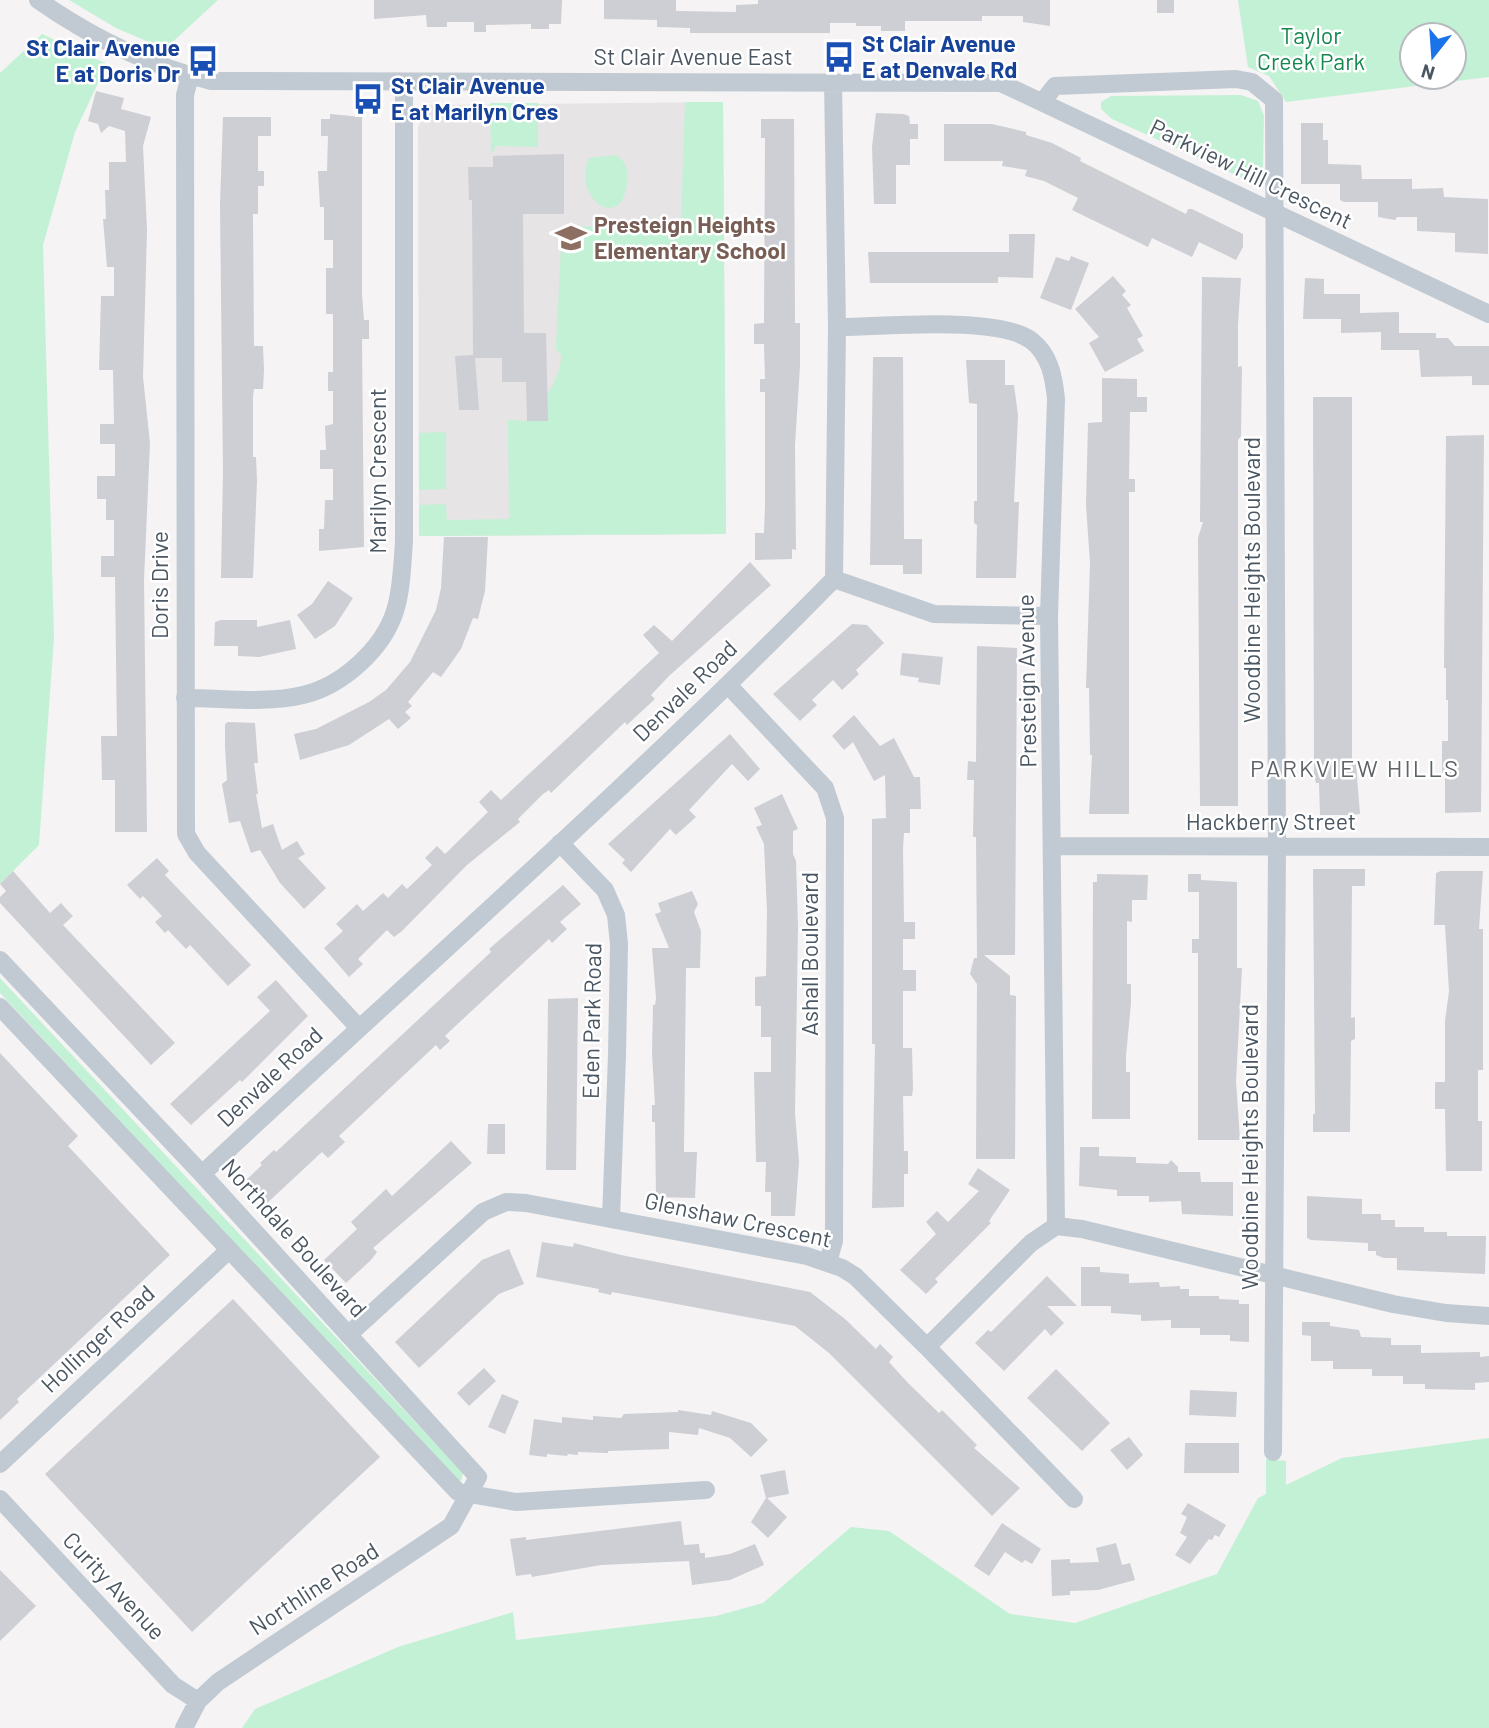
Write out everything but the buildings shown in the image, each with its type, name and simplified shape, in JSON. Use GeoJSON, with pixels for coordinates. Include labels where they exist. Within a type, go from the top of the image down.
{"type":"FeatureCollection","features":[{"type":"Feature","properties":{"kind":"street","name":"St Clair Avenue East"},"geometry":{"type":"LineString","coordinates":[[38,0],[126,53],[190,76],[231,82],[990,82]]}},
{"type":"Feature","properties":{"kind":"street","name":"Doris Drive"},"geometry":{"type":"LineString","coordinates":[[190,76],[185,95],[183,227],[185,823],[191,845],[359,1028]]}},
{"type":"Feature","properties":{"kind":"street","name":"Woodbine Heights Boulevard"},"geometry":{"type":"LineString","coordinates":[[1043,101],[1055,86],[1236,79],[1265,90],[1274,100],[1277,846],[1273,1452]]}},
{"type":"Feature","properties":{"kind":"street"},"geometry":{"type":"LineString","coordinates":[[834,82],[837,327],[834,579],[934,614],[1049,616]]}},
{"type":"Feature","properties":{"kind":"street","name":"Parkview Hill Crescent"},"geometry":{"type":"LineString","coordinates":[[990,82],[1043,101],[1489,314]]}},
{"type":"Feature","properties":{"kind":"street","name":"Marilyn Crescent"},"geometry":{"type":"LineString","coordinates":[[185,698],[275,699],[305,695],[334,683],[361,662],[385,633],[394,614],[400,592],[404,542],[404,83]]}},
{"type":"Feature","properties":{"kind":"street","name":"Presteign Avenue"},"geometry":{"type":"LineString","coordinates":[[837,327],[987,326],[1014,332],[1032,341],[1048,360],[1056,399],[1049,616],[1054,846],[1056,1226]]}},
{"type":"Feature","properties":{"kind":"street","name":"Denvale Road"},"geometry":{"type":"LineString","coordinates":[[202,1174],[728,685],[834,579]]}},
{"type":"Feature","properties":{"kind":"street","name":"Ashall Boulevard"},"geometry":{"type":"LineString","coordinates":[[728,685],[825,788],[835,818],[834,1241],[828,1262]]}},
{"type":"Feature","properties":{"kind":"street","name":"Eden Park Road"},"geometry":{"type":"LineString","coordinates":[[560,843],[605,890],[615,915],[619,944],[611,1219]]}},
{"type":"Feature","properties":{"kind":"street","name":"Hackberry Street"},"geometry":{"type":"LineString","coordinates":[[1054,846],[1489,847]]}},
{"type":"Feature","properties":{"kind":"street","name":"Northdale Boulevard"},"geometry":{"type":"LineString","coordinates":[[0,961],[202,1174],[472,1467],[478,1478],[476,1487],[470,1492]]}},
{"type":"Feature","properties":{"kind":"street"},"geometry":{"type":"LineString","coordinates":[[0,1007],[449,1486],[458,1492],[516,1502],[706,1490]]}},
{"type":"Feature","properties":{"kind":"street","name":"Glenshaw Crescent"},"geometry":{"type":"LineString","coordinates":[[348,1335],[476,1217],[497,1205],[526,1203],[828,1262],[855,1276],[1074,1499]]}},
{"type":"Feature","properties":{"kind":"street"},"geometry":{"type":"LineString","coordinates":[[927,1347],[1031,1243],[1056,1226],[1082,1229],[1421,1310],[1489,1316]]}},
{"type":"Feature","properties":{"kind":"street","name":"Hollinger Road"},"geometry":{"type":"LineString","coordinates":[[0,1464],[229,1250]]}},
{"type":"Feature","properties":{"kind":"street","name":"Northline Road"},"geometry":{"type":"LineString","coordinates":[[184,1728],[198,1701],[218,1682],[452,1526],[470,1492]]}},
{"type":"Feature","properties":{"kind":"street","name":"Curity Avenue"},"geometry":{"type":"LineString","coordinates":[[0,1499],[173,1685],[198,1701]]}},
{"type":"Feature","properties":{"kind":"shaded area","name":"Presteign Heights Elementary School"},"geometry":{"type":"Polygon","coordinates":[[[723,102],[726,534],[419,536],[418,128],[425,105],[723,102]]]}},
{"type":"Feature","properties":{"kind":"green space"},"geometry":{"type":"Polygon","coordinates":[[[69,0],[218,0],[165,49],[116,28],[69,0]]]}},
{"type":"Feature","properties":{"kind":"green space","name":"Taylor Creek Park"},"geometry":{"type":"Polygon","coordinates":[[[1238,0],[1489,0],[1489,77],[1468,80],[1468,21],[1398,21],[1398,88],[1286,102],[1269,76],[1248,67],[1238,0]]]}},
{"type":"Feature","properties":{"kind":"green space"},"geometry":{"type":"Polygon","coordinates":[[[42,34],[107,64],[75,132],[43,245],[54,637],[39,845],[0,884],[0,73],[42,34]]]}},
{"type":"Feature","properties":{"kind":"green space"},"geometry":{"type":"Polygon","coordinates":[[[1241,95],[1258,101],[1264,116],[1263,166],[1261,172],[1249,181],[1112,119],[1101,109],[1101,102],[1111,96],[1241,95]]]}},
{"type":"Feature","properties":{"kind":"green space"},"geometry":{"type":"Polygon","coordinates":[[[685,102],[723,102],[726,534],[419,536],[419,505],[446,504],[447,520],[509,519],[508,420],[527,421],[550,390],[560,364],[561,355],[556,349],[562,226],[623,227],[637,222],[653,225],[681,220],[685,102]]]}},
{"type":"Feature","properties":{"kind":"green space"},"geometry":{"type":"Polygon","coordinates":[[[490,103],[538,103],[538,147],[495,146],[494,152],[491,152],[490,103]]]}},
{"type":"Feature","properties":{"kind":"green space"},"geometry":{"type":"Polygon","coordinates":[[[616,155],[626,167],[627,183],[623,198],[616,206],[608,208],[599,205],[592,197],[585,173],[589,158],[616,155]]]}},
{"type":"Feature","properties":{"kind":"green space"},"geometry":{"type":"Polygon","coordinates":[[[446,432],[446,489],[419,490],[419,433],[446,432]]]}},
{"type":"Feature","properties":{"kind":"green space"},"geometry":{"type":"Polygon","coordinates":[[[0,978],[463,1473],[461,1481],[456,1480],[0,993],[0,978]]]}},
{"type":"Feature","properties":{"kind":"green space"},"geometry":{"type":"Polygon","coordinates":[[[1489,1438],[1489,1728],[242,1728],[255,1709],[398,1647],[513,1612],[516,1640],[716,1616],[763,1603],[851,1527],[889,1531],[1010,1614],[1075,1623],[1217,1574],[1258,1498],[1266,1494],[1266,1459],[1286,1461],[1286,1485],[1342,1458],[1489,1438]]]}},
{"type":"Feature","properties":{"kind":"place","name":"St Clair Avenue E at Denvale Rd"},"geometry":{"type":"Point","coordinates":[839,57]}},
{"type":"Feature","properties":{"kind":"place","name":"St Clair Avenue E at Doris Dr"},"geometry":{"type":"Point","coordinates":[203,61]}},
{"type":"Feature","properties":{"kind":"place","name":"St Clair Avenue E at Marilyn Cres"},"geometry":{"type":"Point","coordinates":[368,99]}},
{"type":"Feature","properties":{"kind":"place","name":"Presteign Heights Elementary School"},"geometry":{"type":"Point","coordinates":[571,238]}},
{"type":"Feature","properties":{"kind":"district","name":"PARKVIEW HILLS"},"geometry":{"type":"Point","coordinates":[1355,769]}}]}
